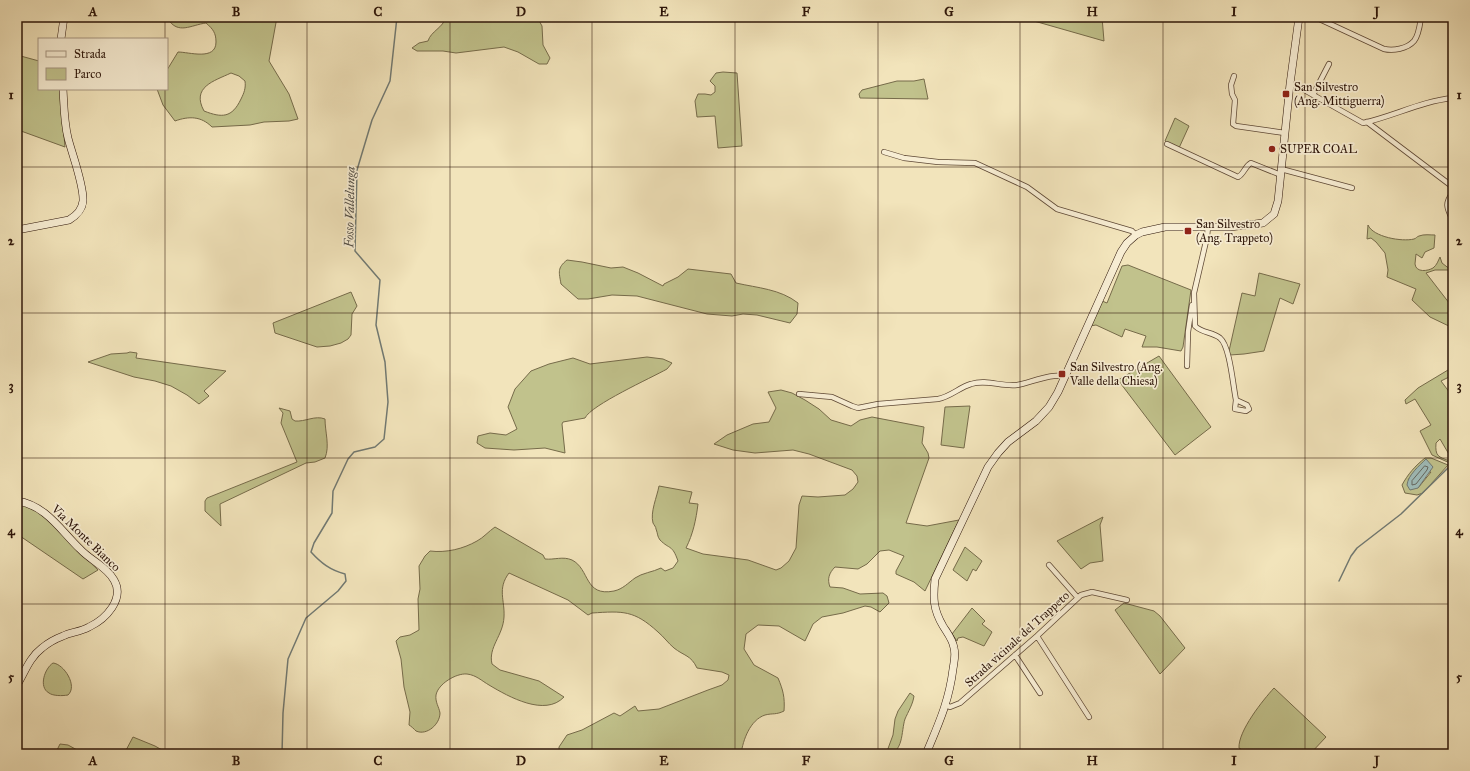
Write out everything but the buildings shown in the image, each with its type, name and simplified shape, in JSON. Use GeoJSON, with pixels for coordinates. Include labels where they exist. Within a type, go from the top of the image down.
{"type":"FeatureCollection","features":[{"type":"Feature","properties":{"kind":"street"},"geometry":{"type":"LineString","coordinates":[[61,38],[64,17]]}},
{"type":"Feature","properties":{"kind":"street"},"geometry":{"type":"LineString","coordinates":[[926,754],[946,706],[955,657],[952,639],[942,625],[934,608],[935,579],[988,468],[998,453],[1008,442],[1036,420],[1049,407],[1065,377],[1121,252],[1127,243],[1136,235],[1148,230],[1166,227],[1208,227],[1253,224],[1267,220],[1272,216],[1277,208],[1290,84],[1299,17]]}},
{"type":"Feature","properties":{"kind":"street"},"geometry":{"type":"LineString","coordinates":[[1315,17],[1384,49],[1392,51],[1404,47],[1414,41],[1421,17]]}},
{"type":"Feature","properties":{"kind":"street"},"geometry":{"type":"LineString","coordinates":[[1313,95],[1329,64]]}},
{"type":"Feature","properties":{"kind":"street"},"geometry":{"type":"LineString","coordinates":[[1234,76],[1231,85],[1232,94],[1235,100],[1233,124],[1236,126],[1285,133]]}},
{"type":"Feature","properties":{"kind":"street"},"geometry":{"type":"LineString","coordinates":[[1290,84],[1299,87],[1363,123],[1409,108],[1443,99],[1453,98]]}},
{"type":"Feature","properties":{"kind":"street"},"geometry":{"type":"LineString","coordinates":[[17,230],[69,220],[75,216],[82,206],[82,192],[66,130],[63,90]]}},
{"type":"Feature","properties":{"kind":"street"},"geometry":{"type":"LineString","coordinates":[[1367,122],[1453,187]]}},
{"type":"Feature","properties":{"kind":"street"},"geometry":{"type":"LineString","coordinates":[[1167,144],[1238,177],[1248,164],[1251,163],[1281,172],[1352,188]]}},
{"type":"Feature","properties":{"kind":"street"},"geometry":{"type":"LineString","coordinates":[[884,152],[904,158],[938,162],[975,163],[1027,187],[1058,209],[1132,231],[1136,235]]}},
{"type":"Feature","properties":{"kind":"street"},"geometry":{"type":"LineString","coordinates":[[1453,192],[1447,203],[1453,221]]}},
{"type":"Feature","properties":{"kind":"street"},"geometry":{"type":"LineString","coordinates":[[1187,366],[1188,332],[1194,293],[1208,227]]}},
{"type":"Feature","properties":{"kind":"street"},"geometry":{"type":"LineString","coordinates":[[1194,293],[1195,326],[1200,330],[1219,337],[1224,343],[1227,351],[1236,400]]}},
{"type":"Feature","properties":{"kind":"street"},"geometry":{"type":"LineString","coordinates":[[799,394],[832,397],[858,408],[878,404],[943,398],[970,384],[984,382],[1016,385],[1046,378],[1065,377]]}},
{"type":"Feature","properties":{"kind":"street","name":"Via Monte Bianco"},"geometry":{"type":"LineString","coordinates":[[17,501],[30,504],[46,514],[87,556],[114,579],[118,597],[108,612],[91,626],[84,630],[63,635],[37,652],[19,678]]}},
{"type":"Feature","properties":{"kind":"street"},"geometry":{"type":"LineString","coordinates":[[1049,565],[1078,598]]}},
{"type":"Feature","properties":{"kind":"street","name":"Strada vicinale del Trappeto"},"geometry":{"type":"LineString","coordinates":[[946,706],[950,707],[960,703],[1085,593],[1092,592],[1127,600]]}},
{"type":"Feature","properties":{"kind":"street"},"geometry":{"type":"LineString","coordinates":[[1037,636],[1089,717]]}},
{"type":"Feature","properties":{"kind":"street"},"geometry":{"type":"LineString","coordinates":[[1015,655],[1040,693]]}},
{"type":"Feature","properties":{"kind":"street"},"geometry":{"type":"LineString","coordinates":[[17,686],[19,678]]}},
{"type":"Feature","properties":{"kind":"green space"},"geometry":{"type":"Polygon","coordinates":[[[128,17],[179,17],[188,20],[198,17],[277,17],[269,61],[289,94],[298,119],[289,121],[264,122],[250,125],[212,127],[208,123],[195,118],[185,118],[175,121],[163,105],[157,90],[168,90],[168,68],[178,52],[207,54],[212,52],[215,48],[216,42],[215,34],[206,23],[180,28],[172,24],[168,19],[153,21],[131,19],[128,17]],[[231,73],[206,86],[200,96],[204,111],[216,115],[226,115],[230,113],[238,105],[244,93],[245,81],[239,76],[231,73]]]}},
{"type":"Feature","properties":{"kind":"green space"},"geometry":{"type":"Polygon","coordinates":[[[446,17],[537,17],[542,26],[543,45],[550,58],[547,64],[539,64],[518,52],[504,47],[456,53],[443,51],[417,51],[412,48],[419,43],[428,41],[446,17]]]}},
{"type":"Feature","properties":{"kind":"green space"},"geometry":{"type":"Polygon","coordinates":[[[1032,17],[1102,17],[1104,41],[1034,21],[1032,17]]]}},
{"type":"Feature","properties":{"kind":"green space"},"geometry":{"type":"Polygon","coordinates":[[[17,55],[38,61],[38,90],[60,90],[65,147],[21,131],[17,128],[17,55]]]}},
{"type":"Feature","properties":{"kind":"green space"},"geometry":{"type":"Polygon","coordinates":[[[716,73],[737,73],[742,146],[718,148],[715,116],[697,117],[695,101],[698,94],[711,95],[715,92],[715,86],[710,81],[716,73]]]}},
{"type":"Feature","properties":{"kind":"green space"},"geometry":{"type":"Polygon","coordinates":[[[924,79],[928,99],[860,98],[859,94],[862,90],[897,81],[914,81],[924,79]]]}},
{"type":"Feature","properties":{"kind":"green space"},"geometry":{"type":"Polygon","coordinates":[[[1175,118],[1189,126],[1179,148],[1165,141],[1175,118]]]}},
{"type":"Feature","properties":{"kind":"green space"},"geometry":{"type":"Polygon","coordinates":[[[1368,225],[1376,233],[1388,238],[1409,240],[1423,235],[1435,235],[1434,248],[1425,252],[1422,258],[1416,254],[1415,264],[1420,270],[1428,270],[1434,267],[1440,257],[1442,263],[1451,270],[1435,270],[1426,273],[1453,308],[1453,328],[1430,317],[1412,300],[1416,289],[1387,277],[1388,270],[1385,253],[1371,238],[1367,239],[1368,225]]]}},
{"type":"Feature","properties":{"kind":"green space"},"geometry":{"type":"Polygon","coordinates":[[[567,260],[611,268],[623,267],[663,286],[688,269],[731,274],[736,283],[776,292],[791,298],[798,303],[797,314],[790,323],[757,315],[743,314],[732,316],[707,314],[637,296],[612,295],[578,299],[561,284],[560,268],[567,260]]]}},
{"type":"Feature","properties":{"kind":"green space"},"geometry":{"type":"Polygon","coordinates":[[[1128,265],[1191,290],[1183,347],[1181,351],[1157,347],[1142,347],[1146,336],[1125,329],[1122,337],[1096,325],[1090,326],[1102,301],[1107,303],[1122,266],[1128,265]]]}},
{"type":"Feature","properties":{"kind":"green space"},"geometry":{"type":"Polygon","coordinates":[[[1259,273],[1300,284],[1293,304],[1280,298],[1264,351],[1230,355],[1229,351],[1242,293],[1255,296],[1259,273]]]}},
{"type":"Feature","properties":{"kind":"green space"},"geometry":{"type":"Polygon","coordinates":[[[351,292],[357,306],[352,314],[351,335],[348,339],[341,343],[317,347],[275,333],[273,323],[351,292]]]}},
{"type":"Feature","properties":{"kind":"green space"},"geometry":{"type":"Polygon","coordinates":[[[130,352],[137,353],[136,358],[226,371],[204,391],[209,396],[199,404],[171,386],[134,377],[88,362],[111,354],[130,352]]]}},
{"type":"Feature","properties":{"kind":"green space"},"geometry":{"type":"Polygon","coordinates":[[[1159,356],[1211,427],[1175,455],[1118,380],[1159,356]]]}},
{"type":"Feature","properties":{"kind":"green space"},"geometry":{"type":"Polygon","coordinates":[[[647,357],[663,359],[672,363],[667,369],[609,399],[598,406],[585,418],[563,422],[565,453],[545,448],[514,450],[485,448],[477,443],[478,436],[490,433],[506,435],[517,429],[508,407],[515,389],[531,371],[549,364],[573,358],[590,364],[647,357]]]}},
{"type":"Feature","properties":{"kind":"green space"},"geometry":{"type":"Polygon","coordinates":[[[1453,367],[1453,375],[1441,381],[1453,397],[1452,464],[1432,455],[1420,431],[1431,425],[1415,399],[1406,404],[1405,400],[1418,388],[1453,367]],[[1440,439],[1436,443],[1436,451],[1438,455],[1450,461],[1450,456],[1440,439]]]}},
{"type":"Feature","properties":{"kind":"green space"},"geometry":{"type":"Polygon","coordinates":[[[781,390],[792,393],[805,400],[819,409],[831,420],[851,426],[860,420],[872,417],[924,427],[922,443],[928,453],[929,458],[906,523],[927,526],[959,520],[925,591],[914,582],[896,574],[896,571],[904,556],[889,550],[880,551],[867,564],[858,569],[835,567],[830,574],[829,581],[830,587],[843,588],[860,594],[883,593],[887,596],[889,603],[880,612],[871,607],[865,606],[843,613],[822,617],[813,624],[805,641],[779,626],[758,625],[746,634],[744,649],[754,665],[778,678],[783,694],[784,711],[765,715],[755,721],[748,731],[743,743],[741,754],[559,754],[559,747],[567,735],[582,730],[614,713],[620,716],[635,706],[638,711],[659,709],[722,685],[728,680],[729,675],[722,672],[697,668],[690,658],[674,648],[642,619],[620,612],[592,613],[588,615],[568,600],[509,573],[505,579],[502,589],[504,617],[501,630],[492,652],[492,664],[500,670],[539,681],[564,697],[556,703],[547,705],[527,703],[506,695],[479,678],[463,674],[448,680],[437,691],[436,698],[440,713],[438,721],[432,728],[424,732],[420,732],[416,731],[409,725],[410,712],[404,687],[401,659],[396,641],[400,637],[410,635],[419,630],[419,566],[430,551],[454,550],[472,544],[495,527],[543,555],[545,559],[565,558],[572,560],[578,564],[588,581],[597,590],[604,592],[614,591],[641,575],[661,568],[665,571],[673,568],[678,561],[672,550],[659,539],[653,523],[653,509],[659,486],[692,492],[689,503],[698,504],[694,527],[686,548],[703,554],[748,560],[776,570],[781,568],[789,561],[796,548],[799,505],[802,496],[818,497],[845,495],[853,489],[858,482],[857,476],[852,470],[809,454],[793,450],[755,453],[733,450],[714,444],[727,435],[753,424],[769,422],[776,408],[768,392],[781,390]]]}},
{"type":"Feature","properties":{"kind":"green space"},"geometry":{"type":"Polygon","coordinates":[[[970,406],[964,448],[941,445],[945,407],[970,406]]]}},
{"type":"Feature","properties":{"kind":"green space"},"geometry":{"type":"Polygon","coordinates":[[[279,408],[290,411],[292,419],[295,421],[314,418],[325,419],[327,444],[325,458],[315,462],[306,463],[220,504],[221,526],[205,511],[205,501],[207,498],[297,462],[281,423],[283,413],[279,408]]]}},
{"type":"Feature","properties":{"kind":"green space"},"geometry":{"type":"Polygon","coordinates":[[[1425,458],[1431,458],[1448,465],[1423,493],[1417,495],[1405,493],[1402,485],[1409,474],[1425,458]],[[1431,472],[1413,473],[1408,480],[1418,488],[1431,472]]]}},
{"type":"Feature","properties":{"kind":"green space"},"geometry":{"type":"Polygon","coordinates":[[[17,502],[38,512],[55,526],[98,570],[83,579],[20,536],[17,536],[17,502]]]}},
{"type":"Feature","properties":{"kind":"green space"},"geometry":{"type":"Polygon","coordinates":[[[1103,517],[1100,525],[1103,561],[1090,563],[1081,569],[1057,541],[1103,517]]]}},
{"type":"Feature","properties":{"kind":"green space"},"geometry":{"type":"Polygon","coordinates":[[[965,547],[982,561],[976,571],[973,569],[967,581],[953,570],[965,547]]]}},
{"type":"Feature","properties":{"kind":"green space"},"geometry":{"type":"Polygon","coordinates":[[[1124,603],[1154,611],[1160,616],[1185,648],[1160,674],[1115,610],[1124,603]]]}},
{"type":"Feature","properties":{"kind":"green space"},"geometry":{"type":"Polygon","coordinates":[[[972,608],[985,621],[982,624],[992,632],[984,646],[963,637],[958,638],[957,641],[952,634],[972,608]]]}},
{"type":"Feature","properties":{"kind":"green space"},"geometry":{"type":"Polygon","coordinates":[[[53,663],[57,664],[65,671],[71,681],[71,691],[68,695],[58,696],[51,694],[44,686],[43,682],[45,673],[53,663]]]}},
{"type":"Feature","properties":{"kind":"green space"},"geometry":{"type":"Polygon","coordinates":[[[1274,688],[1326,737],[1310,754],[1249,754],[1239,748],[1242,733],[1258,708],[1274,688]]]}},
{"type":"Feature","properties":{"kind":"green space"},"geometry":{"type":"Polygon","coordinates":[[[910,693],[914,696],[912,705],[905,719],[901,741],[896,750],[892,753],[886,754],[893,735],[895,719],[898,711],[910,693]]]}},
{"type":"Feature","properties":{"kind":"green space"},"geometry":{"type":"Polygon","coordinates":[[[133,737],[155,746],[169,754],[124,754],[133,737]]]}},
{"type":"Feature","properties":{"kind":"green space"},"geometry":{"type":"Polygon","coordinates":[[[60,744],[68,745],[79,751],[75,754],[47,754],[52,750],[56,752],[60,744]]]}},
{"type":"Feature","properties":{"kind":"water"},"geometry":{"type":"Polygon","coordinates":[[[1426,459],[1433,467],[1418,488],[1410,490],[1407,485],[1409,478],[1426,459]]]}},
{"type":"Feature","properties":{"kind":"waterway","name":"Fosso Vallelunga"},"geometry":{"type":"LineString","coordinates":[[282,754],[283,713],[288,659],[306,618],[338,591],[346,581],[345,574],[326,566],[311,552],[314,543],[332,513],[333,491],[348,459],[354,452],[375,447],[384,439],[388,402],[385,362],[376,325],[380,280],[355,251],[357,170],[372,120],[390,81],[397,17]]}},
{"type":"Feature","properties":{"kind":"waterway"},"geometry":{"type":"LineString","coordinates":[[1339,581],[1351,556],[1357,548],[1401,514],[1450,466]]}},
{"type":"Feature","properties":{"kind":"place","name":"San Silvestro (Ang. Mittiguerra)"},"geometry":{"type":"Point","coordinates":[1286,94]}},
{"type":"Feature","properties":{"kind":"place","name":"SUPER COAL"},"geometry":{"type":"Point","coordinates":[1272,149]}},
{"type":"Feature","properties":{"kind":"place","name":"San Silvestro (Ang. Trappeto)"},"geometry":{"type":"Point","coordinates":[1188,231]}},
{"type":"Feature","properties":{"kind":"place","name":"San Silvestro (Ang. Valle della Chiesa)"},"geometry":{"type":"Point","coordinates":[1062,374]}}]}
